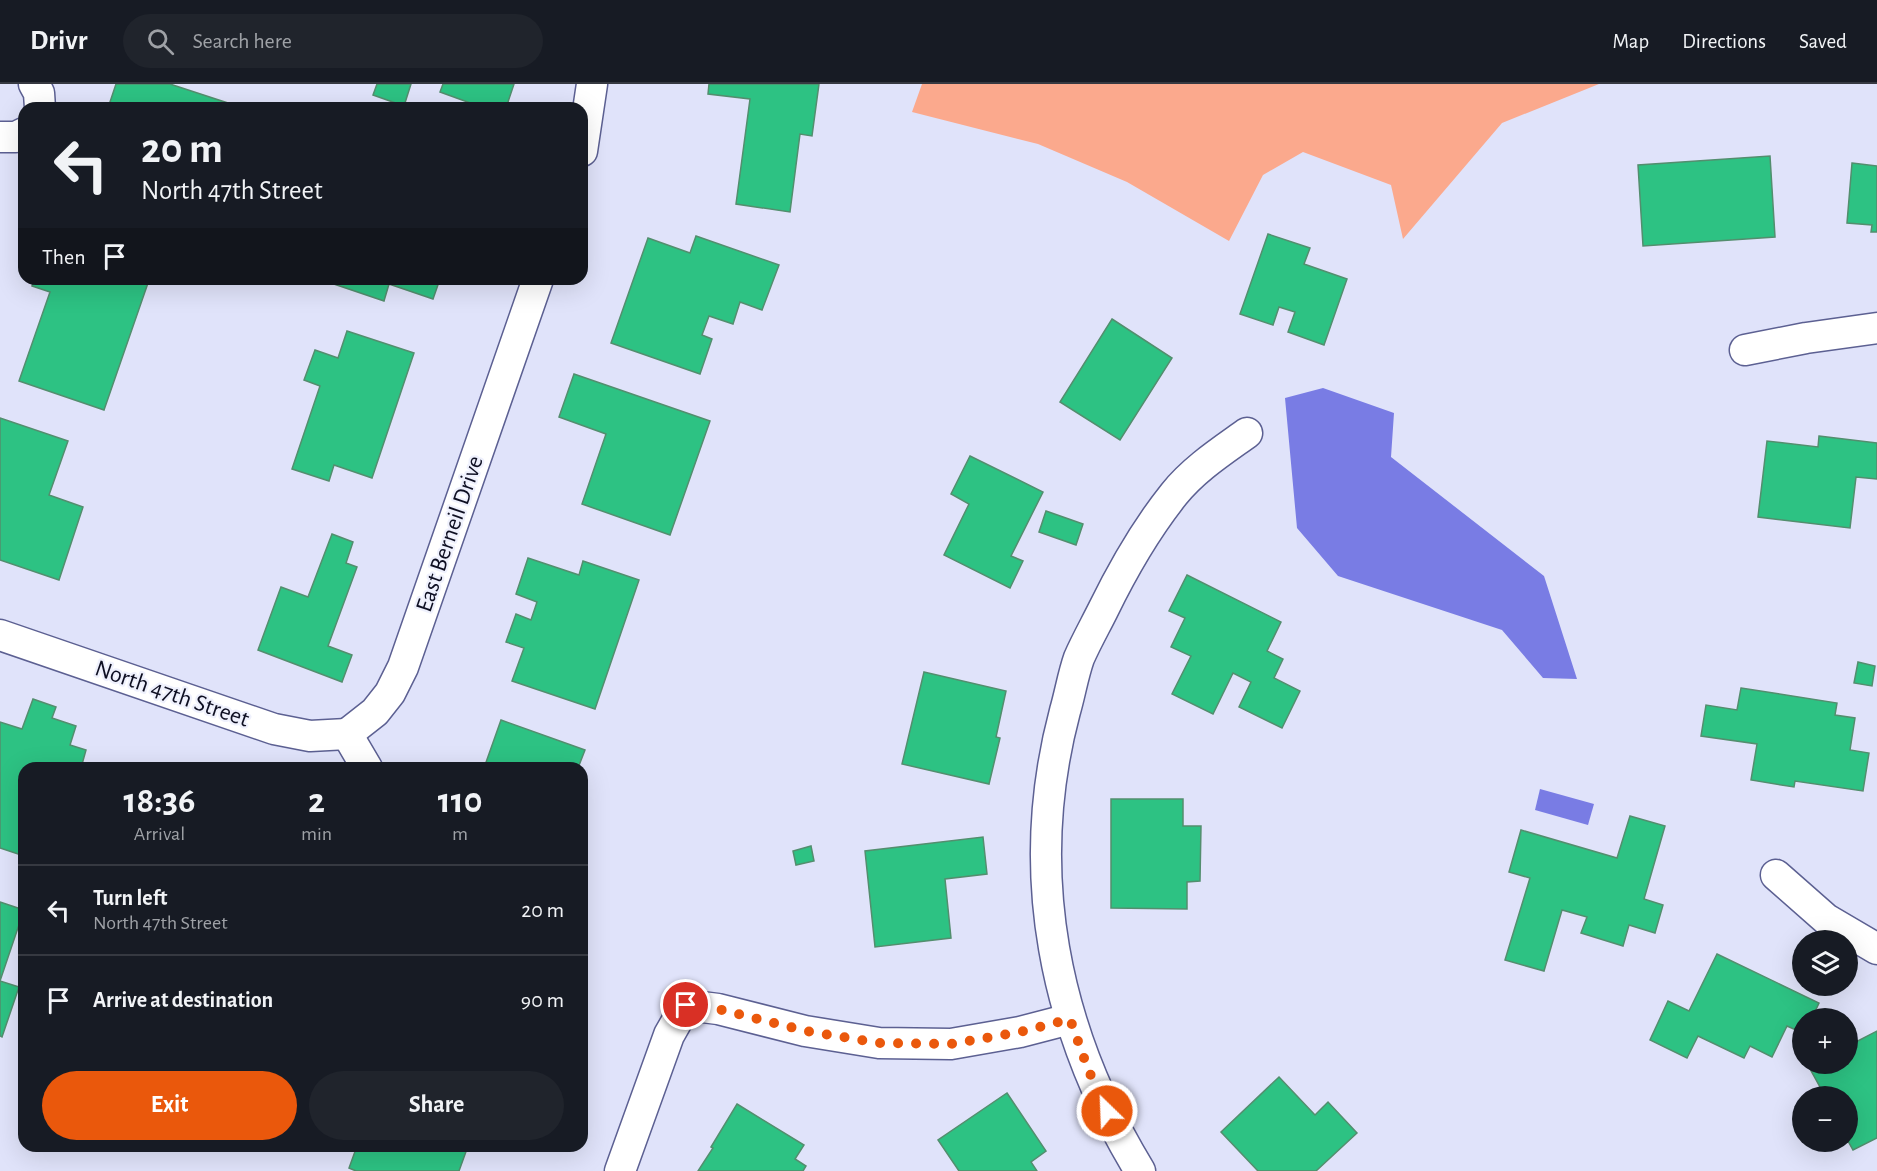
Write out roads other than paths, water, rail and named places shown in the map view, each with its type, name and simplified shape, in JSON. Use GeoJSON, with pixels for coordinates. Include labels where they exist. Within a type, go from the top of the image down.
{"type":"FeatureCollection","features":[{"type":"Feature","properties":{"kind":"street"},"geometry":{"type":"LineString","coordinates":[[34,84],[39,93],[40,102]]}},
{"type":"Feature","properties":{"kind":"street"},"geometry":{"type":"LineString","coordinates":[[588,111],[592,84]]}},
{"type":"Feature","properties":{"kind":"street"},"geometry":{"type":"LineString","coordinates":[[0,137],[18,136]]}},
{"type":"Feature","properties":{"kind":"street","name":"East Berneil Drive"},"geometry":{"type":"LineString","coordinates":[[347,734],[375,712],[390,693],[403,667],[536,285]]}},
{"type":"Feature","properties":{"kind":"street"},"geometry":{"type":"LineString","coordinates":[[1745,350],[1806,338],[1877,328]]}},
{"type":"Feature","properties":{"kind":"street"},"geometry":{"type":"LineString","coordinates":[[1140,1171],[1116,1132],[1088,1069],[1070,1019],[1059,977],[1047,891],[1046,826],[1055,747],[1079,659],[1121,572],[1175,493],[1209,460],[1247,433]]}},
{"type":"Feature","properties":{"kind":"street","name":"North 47th Street"},"geometry":{"type":"LineString","coordinates":[[0,635],[274,729],[310,736],[347,734]]}},
{"type":"Feature","properties":{"kind":"street"},"geometry":{"type":"LineString","coordinates":[[347,734],[363,762]]}},
{"type":"Feature","properties":{"kind":"street"},"geometry":{"type":"LineString","coordinates":[[1776,875],[1826,919],[1877,949]]}},
{"type":"Feature","properties":{"kind":"street"},"geometry":{"type":"LineString","coordinates":[[620,1171],[669,1035],[686,1005],[718,1009],[806,1031],[879,1043],[951,1044],[1020,1032],[1070,1019]]}}]}
